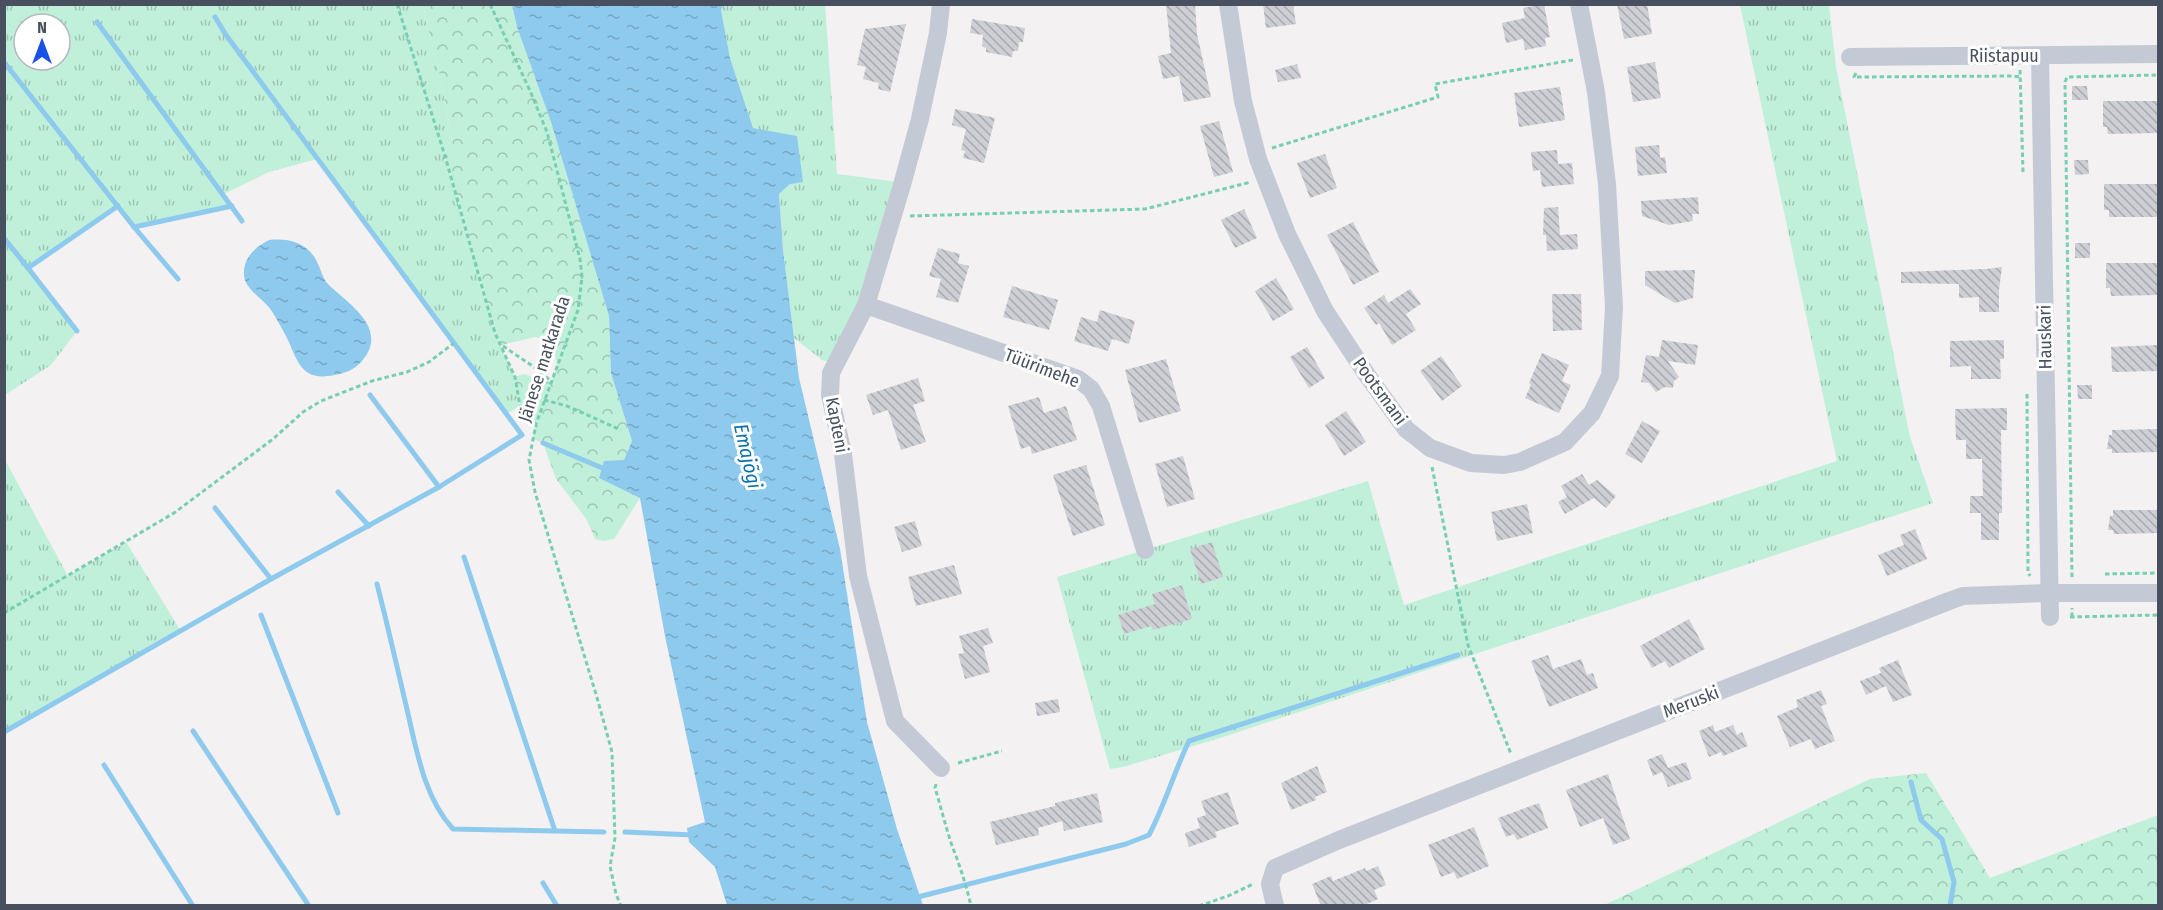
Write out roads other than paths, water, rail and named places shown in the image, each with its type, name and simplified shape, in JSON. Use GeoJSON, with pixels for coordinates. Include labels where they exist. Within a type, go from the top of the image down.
{"type":"FeatureCollection","features":[{"type":"Feature","properties":{"kind":"street","name":"Kapteni"},"geometry":{"type":"LineString","coordinates":[[941,4],[938,33],[920,119],[893,217],[866,305],[831,373],[830,396],[843,454],[858,576],[895,721],[941,768]]}},
{"type":"Feature","properties":{"kind":"street","name":"Pootsmani"},"geometry":{"type":"LineString","coordinates":[[1228,4],[1243,101],[1256,152],[1287,234],[1325,311],[1406,429],[1430,448],[1471,463],[1504,465],[1520,462],[1565,442],[1592,413],[1610,376],[1614,307],[1612,255],[1596,92],[1579,4]]}},
{"type":"Feature","properties":{"kind":"street","name":"Riistapuu"},"geometry":{"type":"LineString","coordinates":[[1850,57],[2158,54]]}},
{"type":"Feature","properties":{"kind":"street","name":"Hauskari"},"geometry":{"type":"LineString","coordinates":[[2040,56],[2050,618]]}},
{"type":"Feature","properties":{"kind":"street","name":"Tüürimehe"},"geometry":{"type":"LineString","coordinates":[[866,305],[1078,379],[1091,389],[1101,406],[1144,550]]}},
{"type":"Feature","properties":{"kind":"street","name":"Meruski"},"geometry":{"type":"LineString","coordinates":[[1275,906],[1270,884],[1272,876],[1275,868],[1286,863],[1963,596],[2158,593]]}},
{"type":"Feature","properties":{"kind":"water","name":"Emajõgi"},"geometry":{"type":"Polygon","coordinates":[[[512,5],[723,5],[721,10],[730,58],[753,128],[797,136],[803,182],[790,184],[779,194],[783,250],[799,378],[840,549],[867,722],[897,829],[923,905],[727,905],[715,867],[689,842],[687,828],[705,822],[665,636],[640,498],[599,478],[604,461],[624,460],[632,441],[611,373],[609,316],[551,122],[517,27],[512,5]]]}},
{"type":"Feature","properties":{"kind":"water"},"geometry":{"type":"Polygon","coordinates":[[[269,240],[291,241],[310,251],[326,282],[355,308],[369,327],[371,338],[369,349],[362,361],[353,369],[323,376],[308,373],[298,362],[271,310],[251,290],[244,275],[246,263],[259,246],[269,240]]]}},
{"type":"Feature","properties":{"kind":"waterway"},"geometry":{"type":"LineString","coordinates":[[4,732],[271,579],[439,487],[522,435],[215,17]]}},
{"type":"Feature","properties":{"kind":"waterway"},"geometry":{"type":"LineString","coordinates":[[97,22],[242,221]]}},
{"type":"Feature","properties":{"kind":"waterway"},"geometry":{"type":"LineString","coordinates":[[4,62],[134,227],[232,206]]}},
{"type":"Feature","properties":{"kind":"waterway"},"geometry":{"type":"LineString","coordinates":[[4,238],[28,268],[118,206]]}},
{"type":"Feature","properties":{"kind":"waterway"},"geometry":{"type":"LineString","coordinates":[[134,227],[178,279]]}},
{"type":"Feature","properties":{"kind":"waterway"},"geometry":{"type":"LineString","coordinates":[[28,268],[77,331]]}},
{"type":"Feature","properties":{"kind":"waterway"},"geometry":{"type":"LineString","coordinates":[[370,395],[439,487]]}},
{"type":"Feature","properties":{"kind":"waterway"},"geometry":{"type":"LineString","coordinates":[[543,443],[607,470]]}},
{"type":"Feature","properties":{"kind":"waterway"},"geometry":{"type":"LineString","coordinates":[[338,492],[369,526]]}},
{"type":"Feature","properties":{"kind":"waterway"},"geometry":{"type":"LineString","coordinates":[[215,508],[271,579]]}},
{"type":"Feature","properties":{"kind":"waterway"},"geometry":{"type":"LineString","coordinates":[[464,557],[555,831]]}},
{"type":"Feature","properties":{"kind":"waterway"},"geometry":{"type":"LineString","coordinates":[[377,584],[422,769],[434,801],[442,816],[453,829],[604,832]]}},
{"type":"Feature","properties":{"kind":"waterway"},"geometry":{"type":"LineString","coordinates":[[261,615],[338,813]]}},
{"type":"Feature","properties":{"kind":"waterway"},"geometry":{"type":"LineString","coordinates":[[914,898],[1126,844],[1149,835],[1189,741],[1458,655]]}},
{"type":"Feature","properties":{"kind":"waterway"},"geometry":{"type":"LineString","coordinates":[[193,731],[309,906]]}},
{"type":"Feature","properties":{"kind":"waterway"},"geometry":{"type":"LineString","coordinates":[[104,765],[193,906]]}},
{"type":"Feature","properties":{"kind":"waterway"},"geometry":{"type":"LineString","coordinates":[[1911,782],[1921,820],[1942,839],[1954,882],[1950,906]]}},
{"type":"Feature","properties":{"kind":"waterway"},"geometry":{"type":"LineString","coordinates":[[625,832],[693,835]]}},
{"type":"Feature","properties":{"kind":"waterway"},"geometry":{"type":"LineString","coordinates":[[543,883],[557,906]]}}]}
